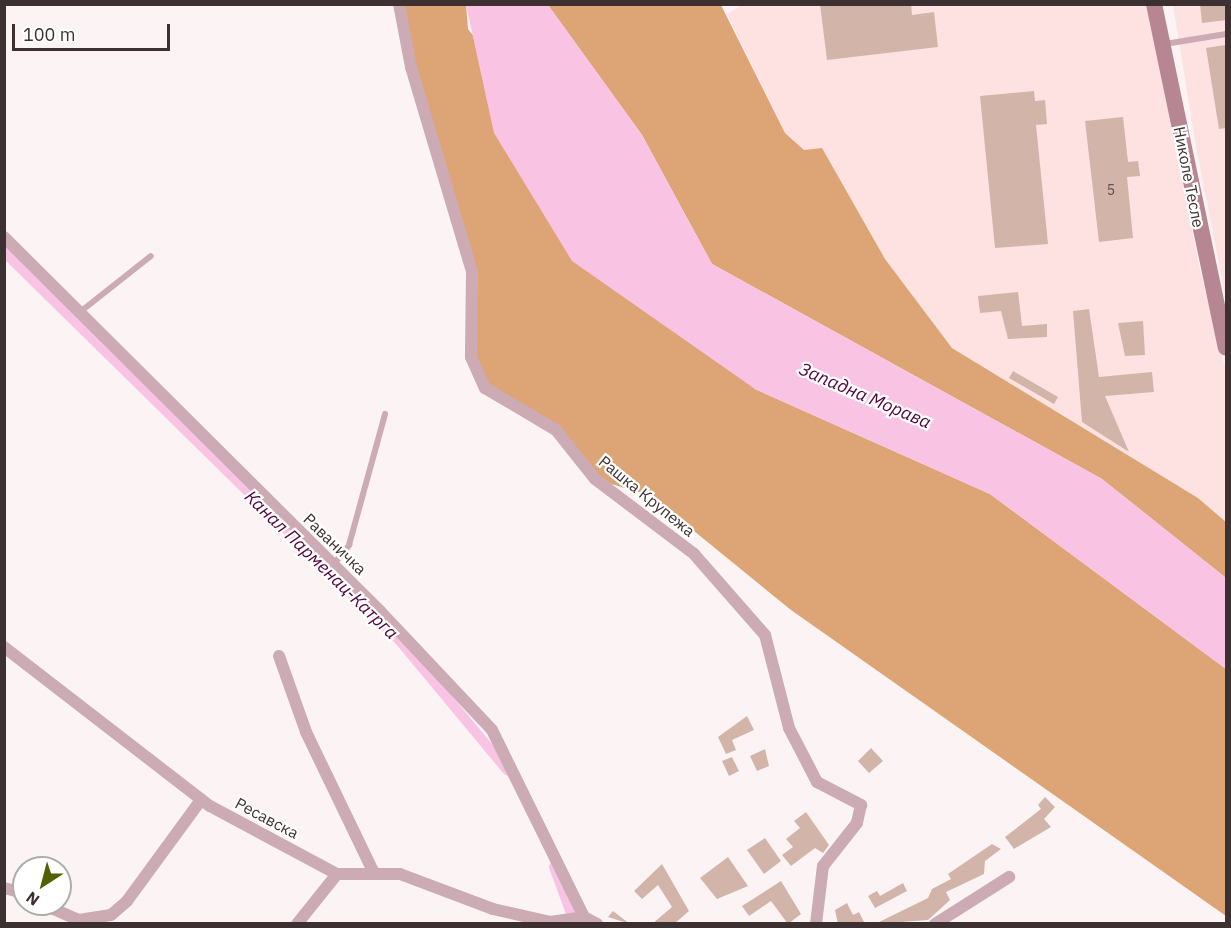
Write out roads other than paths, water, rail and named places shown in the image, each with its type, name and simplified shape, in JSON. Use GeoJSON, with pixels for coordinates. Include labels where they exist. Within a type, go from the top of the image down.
{"type":"FeatureCollection","features":[{"type":"Feature","properties":{"kind":"street","name":"Рашка Крупежа"},"geometry":{"type":"LineString","coordinates":[[399,4],[411,67],[472,272],[471,357],[485,388],[556,430],[595,479],[694,554],[765,635],[782,709],[808,768],[821,785],[861,805],[857,823],[823,866],[816,924]]}},
{"type":"Feature","properties":{"kind":"street","name":"Николе Тесле"},"geometry":{"type":"LineString","coordinates":[[1154,4],[1227,348]]}},
{"type":"Feature","properties":{"kind":"street","name":"Раваничка"},"geometry":{"type":"LineString","coordinates":[[4,237],[333,565],[492,730],[581,917]]}},
{"type":"Feature","properties":{"kind":"street","name":"Ресавска"},"geometry":{"type":"LineString","coordinates":[[4,647],[201,800],[337,874]]}},
{"type":"Feature","properties":{"kind":"street"},"geometry":{"type":"LineString","coordinates":[[279,657],[310,741],[374,873]]}},
{"type":"Feature","properties":{"kind":"street"},"geometry":{"type":"LineString","coordinates":[[70,916],[79,920],[111,915],[128,901],[201,800]]}},
{"type":"Feature","properties":{"kind":"street"},"geometry":{"type":"LineString","coordinates":[[297,924],[337,874],[374,873],[400,874],[493,909],[559,923],[581,917],[597,924]]}},
{"type":"Feature","properties":{"kind":"street"},"geometry":{"type":"LineString","coordinates":[[935,924],[1009,877]]}},
{"type":"Feature","properties":{"kind":"lane"},"geometry":{"type":"LineString","coordinates":[[1162,44],[1227,34]]}},
{"type":"Feature","properties":{"kind":"lane"},"geometry":{"type":"LineString","coordinates":[[79,313],[151,256]]}},
{"type":"Feature","properties":{"kind":"lane"},"geometry":{"type":"LineString","coordinates":[[333,565],[349,545],[385,414]]}},
{"type":"Feature","properties":{"kind":"water","name":"Западна Морава"},"geometry":{"type":"Polygon","coordinates":[[[466,5],[548,5],[642,135],[712,264],[1102,479],[1226,578],[1226,669],[990,494],[755,389],[572,261],[494,133],[466,5]]]}},
{"type":"Feature","properties":{"kind":"waterway","name":"Канал Парменац-Катрга"},"geometry":{"type":"LineString","coordinates":[[4,252],[400,641],[507,770]]}},
{"type":"Feature","properties":{"kind":"waterway","name":"Канал Парменац-Катрга"},"geometry":{"type":"LineString","coordinates":[[554,867],[575,924]]}}]}
